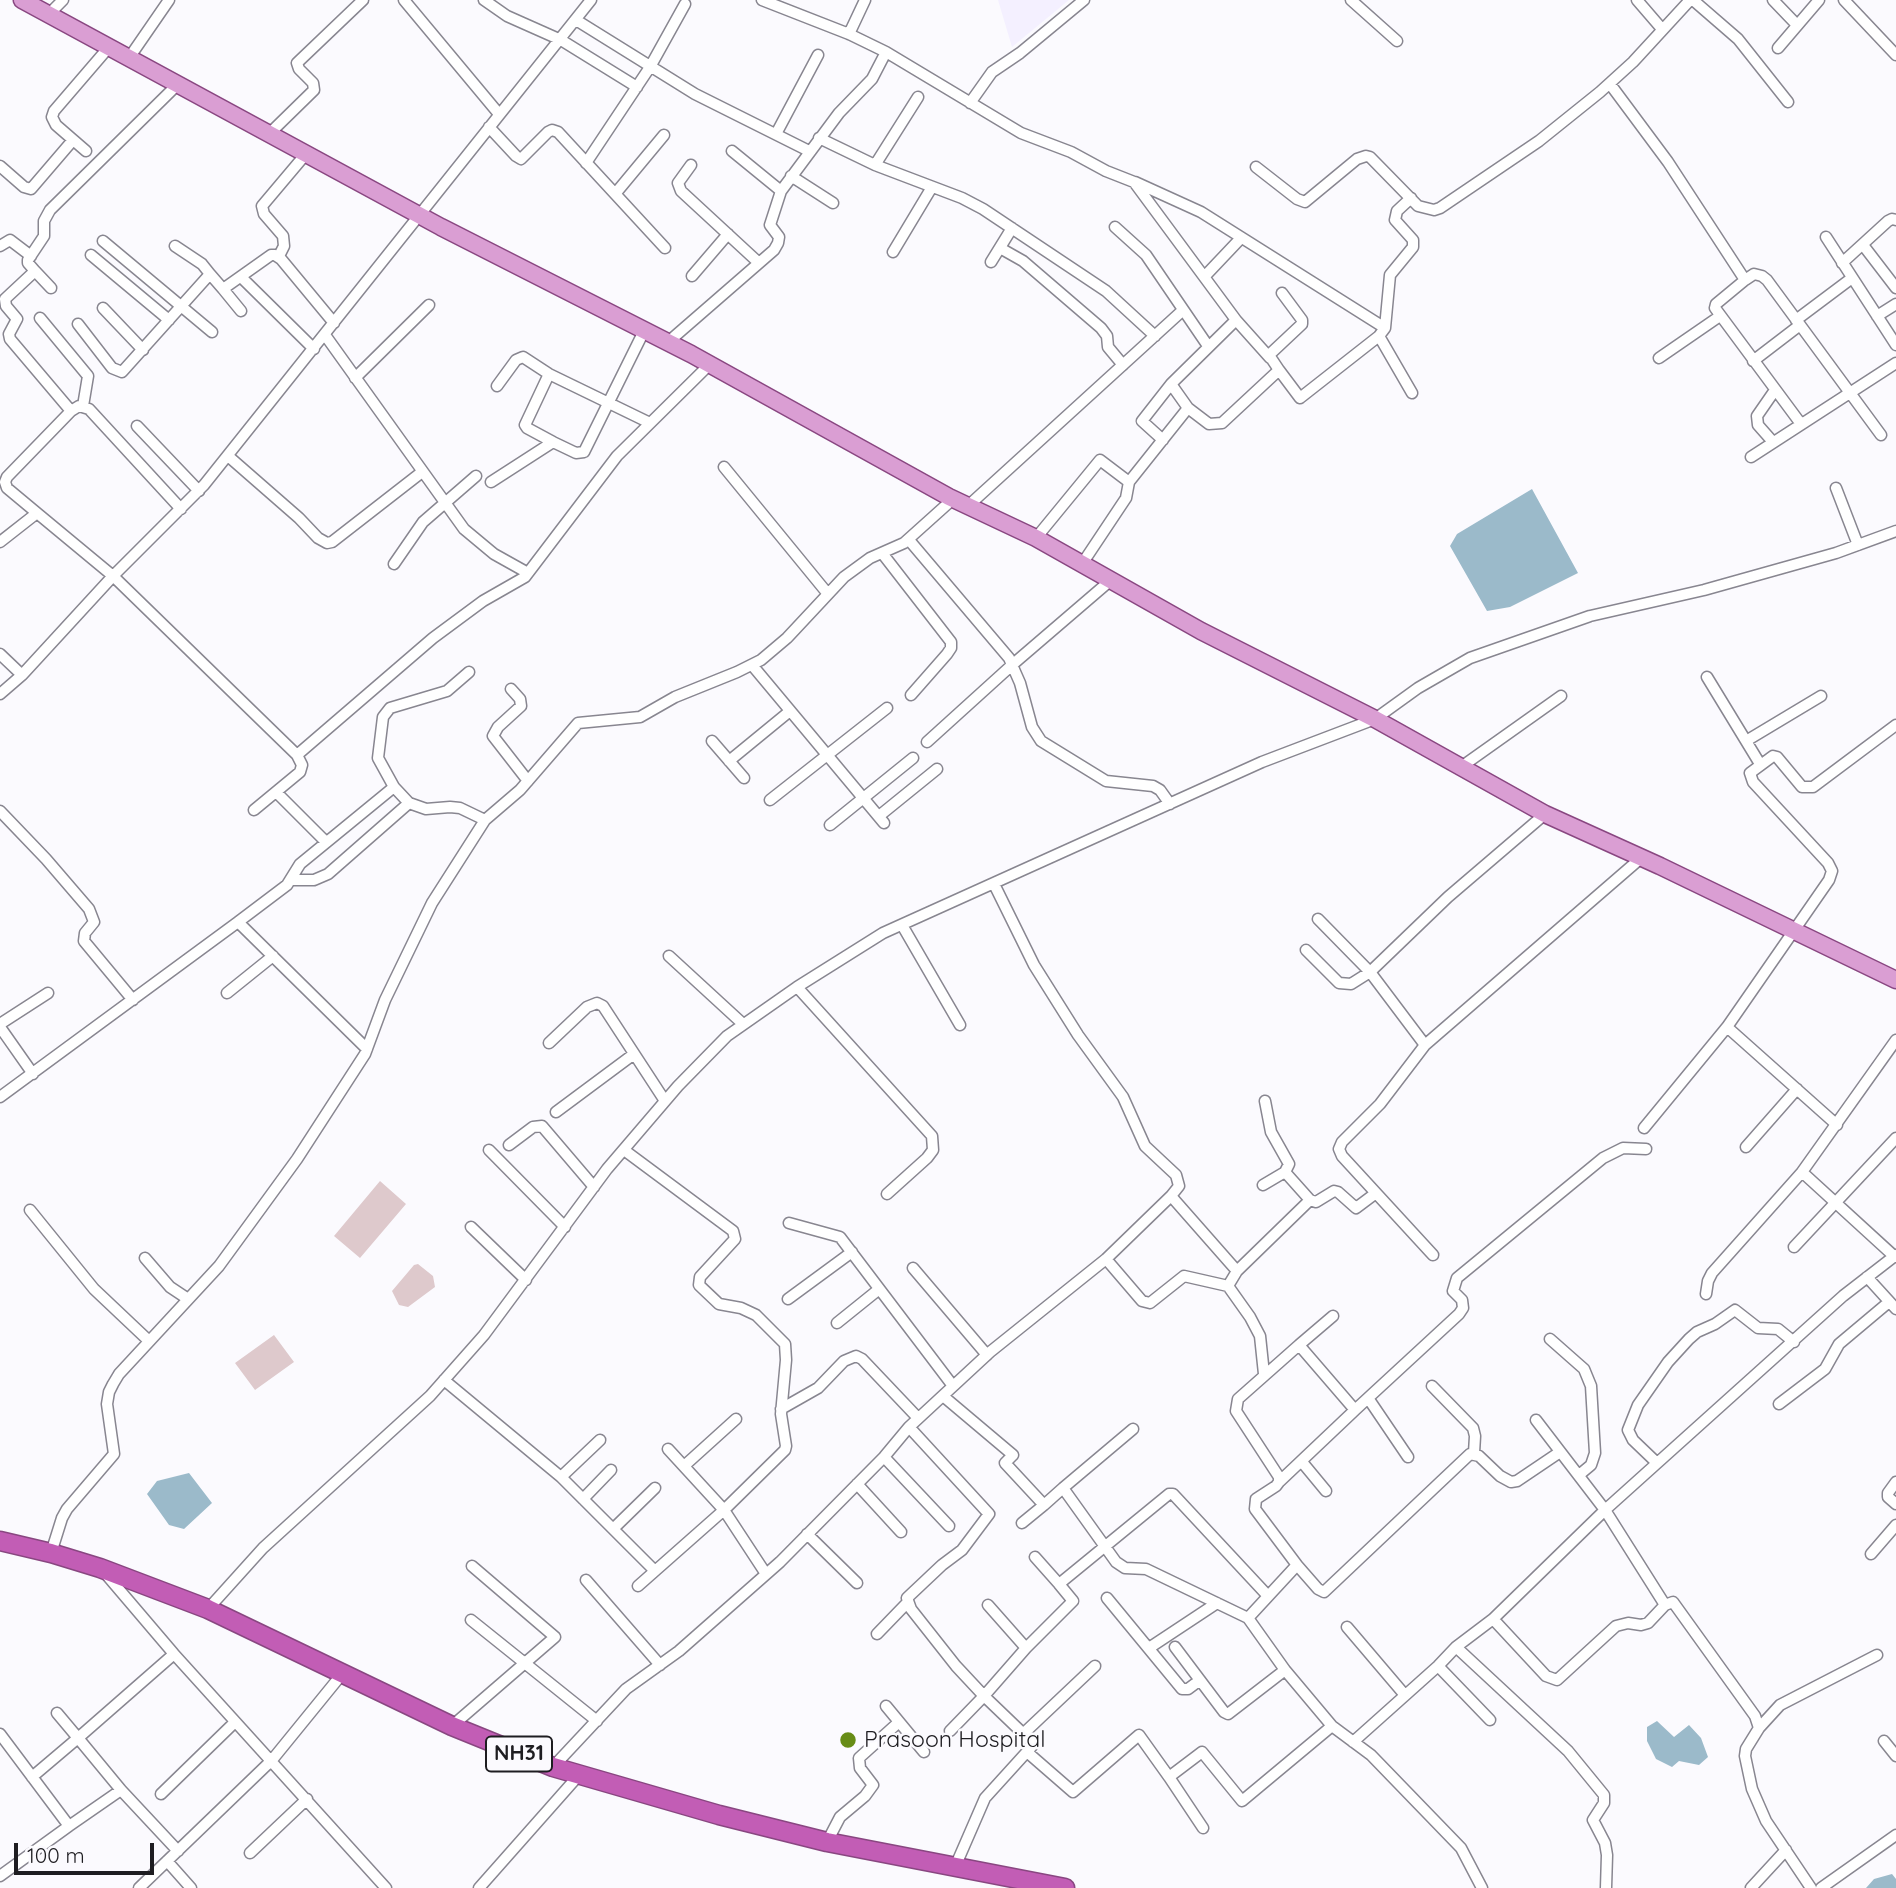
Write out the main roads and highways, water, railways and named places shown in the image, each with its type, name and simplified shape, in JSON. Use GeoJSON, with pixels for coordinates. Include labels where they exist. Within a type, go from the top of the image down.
{"type":"FeatureCollection","features":[{"type":"Feature","properties":{"kind":"highway","name":"NH31"},"geometry":{"type":"LineString","coordinates":[[0,1541],[100,1568],[208,1609],[452,1726],[553,1767],[827,1843],[1065,1888]]}},
{"type":"Feature","properties":{"kind":"main road"},"geometry":{"type":"LineString","coordinates":[[22,0],[305,155],[709,365],[953,499],[1036,538],[1201,631],[1375,719],[1545,814],[1896,979]]}},
{"type":"Feature","properties":{"kind":"water"},"geometry":{"type":"Polygon","coordinates":[[[1532,489],[1578,573],[1510,607],[1487,611],[1450,546],[1457,534],[1532,489]]]}},
{"type":"Feature","properties":{"kind":"water"},"geometry":{"type":"Polygon","coordinates":[[[189,1473],[212,1503],[184,1529],[169,1525],[147,1494],[157,1481],[189,1473]]]}},
{"type":"Feature","properties":{"kind":"water"},"geometry":{"type":"Polygon","coordinates":[[[1657,1721],[1674,1737],[1689,1725],[1701,1738],[1708,1757],[1699,1765],[1679,1761],[1672,1767],[1656,1759],[1647,1741],[1647,1727],[1657,1721]]]}},
{"type":"Feature","properties":{"kind":"water"},"geometry":{"type":"Polygon","coordinates":[[[1892,1874],[1896,1879],[1896,1888],[1866,1888],[1874,1879],[1892,1874]]]}},
{"type":"Feature","properties":{"kind":"place","name":"Prasoon Hospital"},"geometry":{"type":"Point","coordinates":[848,1740]}}]}
